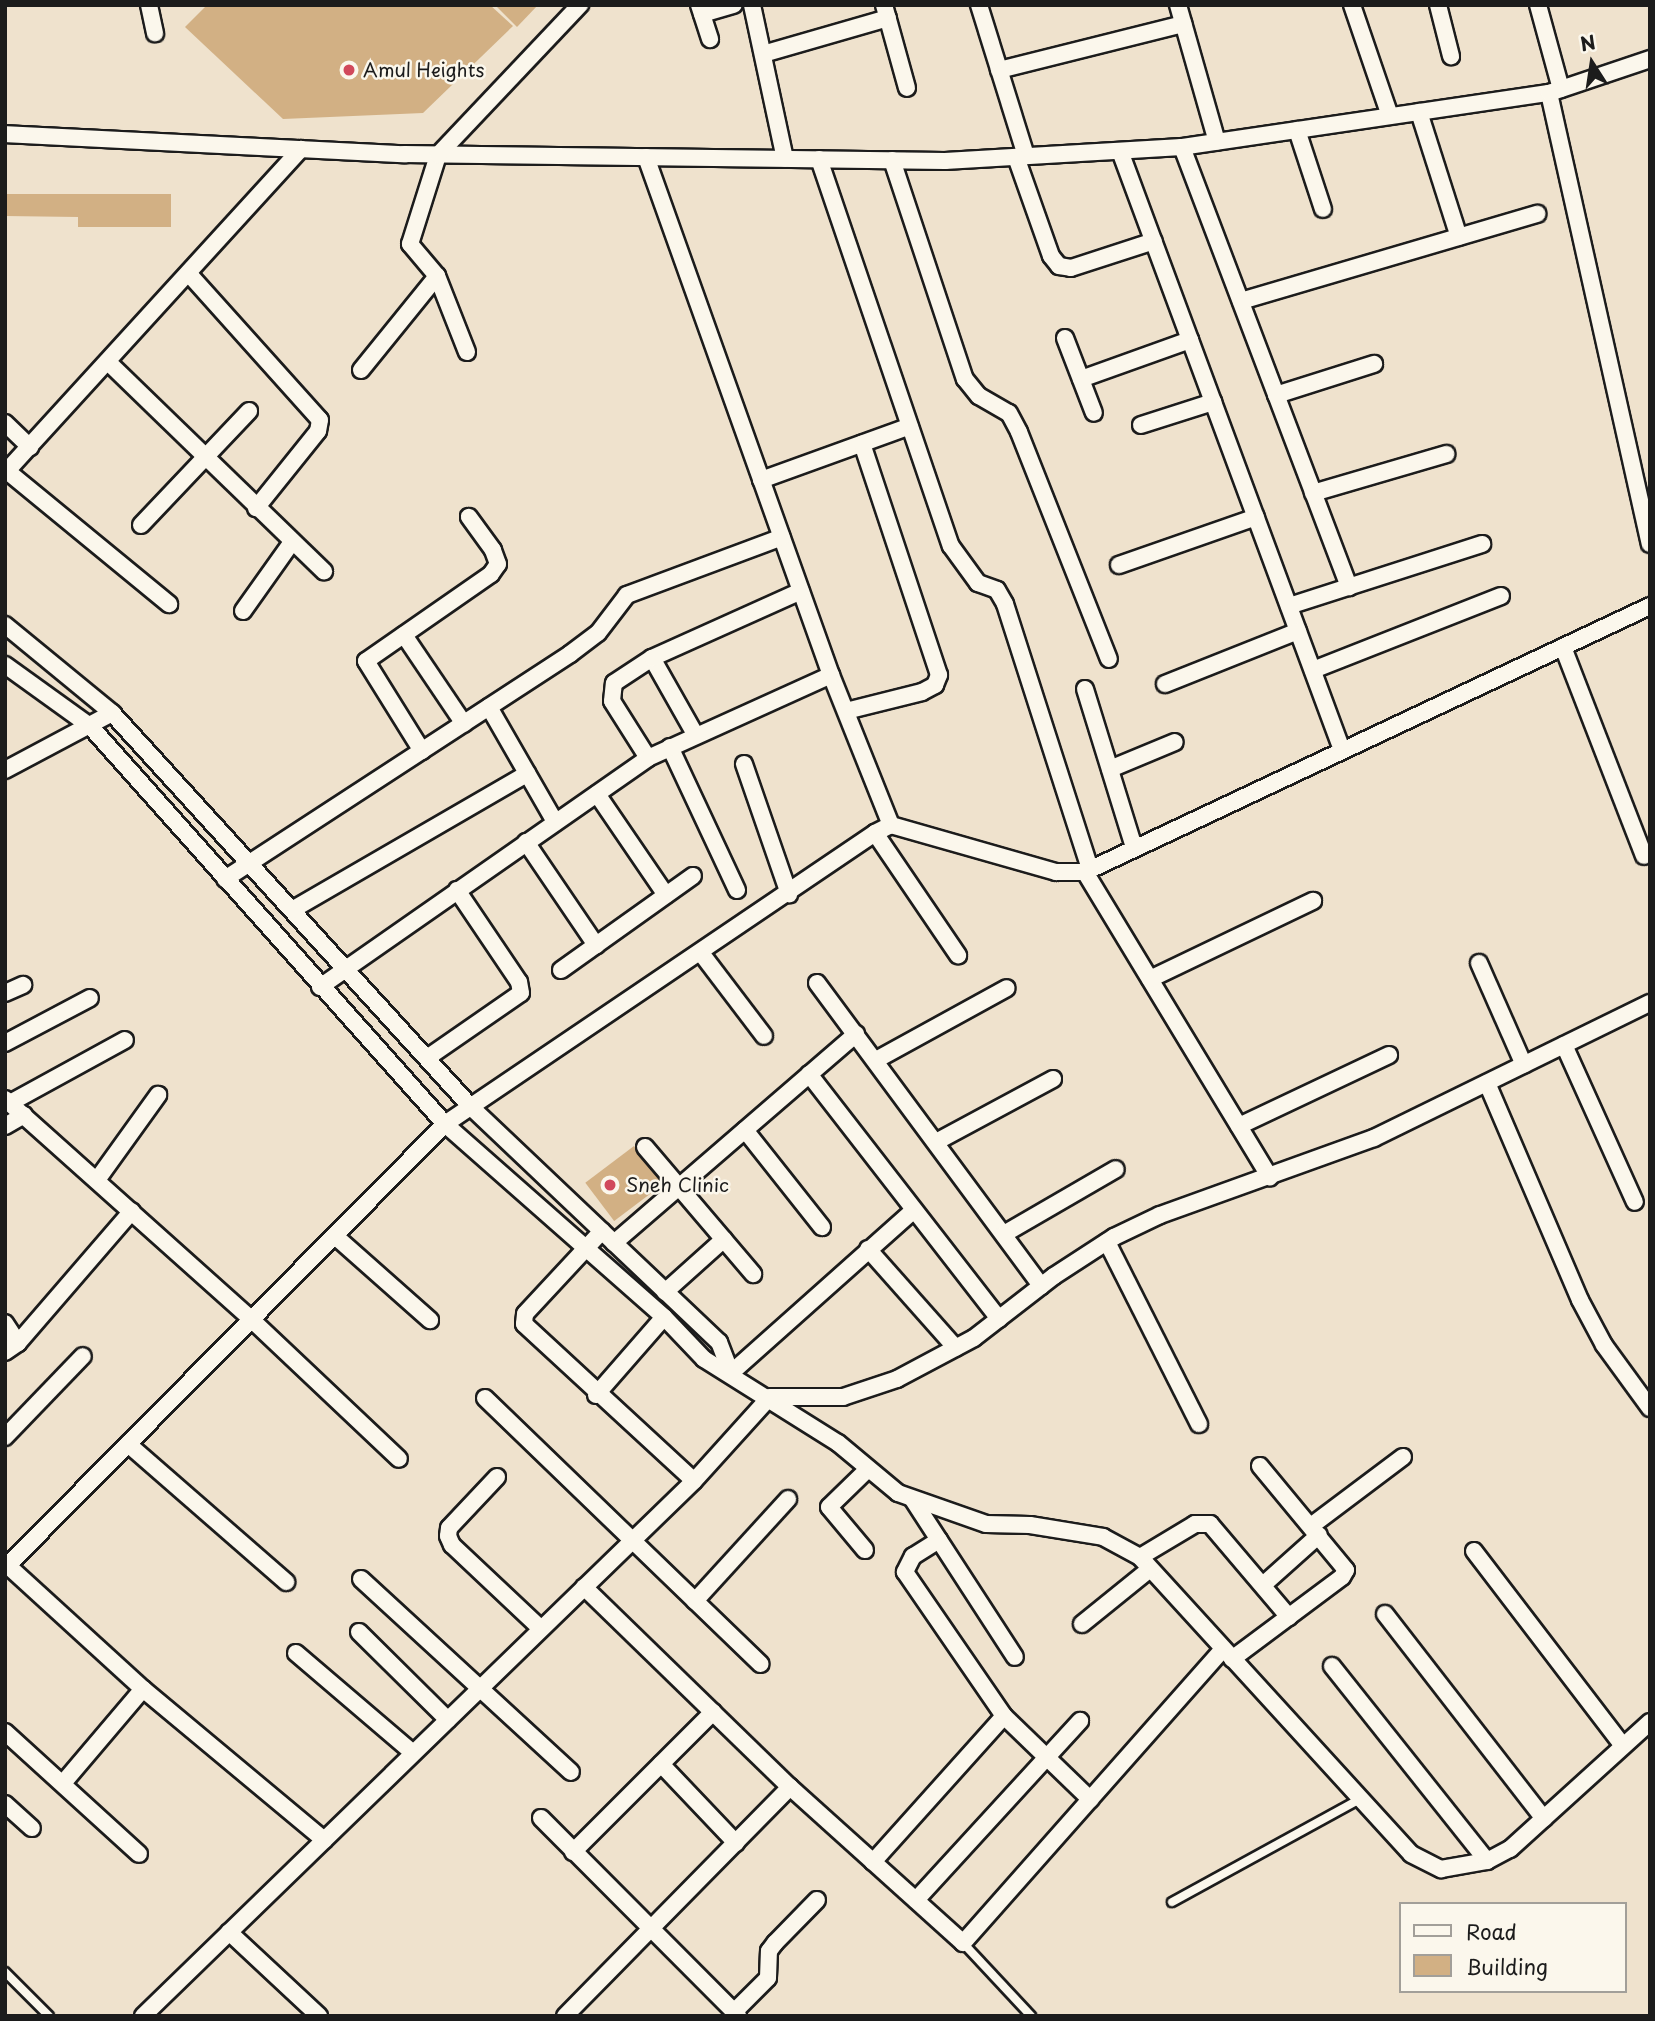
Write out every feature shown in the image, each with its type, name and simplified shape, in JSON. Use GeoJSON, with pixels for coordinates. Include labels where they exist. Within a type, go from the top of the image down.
{"type":"FeatureCollection","features":[{"type":"Feature","properties":{"kind":"street"},"geometry":{"type":"LineString","coordinates":[[149,5],[155,33]]}},
{"type":"Feature","properties":{"kind":"street"},"geometry":{"type":"LineString","coordinates":[[710,39],[700,10],[734,5]]}},
{"type":"Feature","properties":{"kind":"street"},"geometry":{"type":"LineString","coordinates":[[752,5],[785,159]]}},
{"type":"Feature","properties":{"kind":"street"},"geometry":{"type":"LineString","coordinates":[[979,5],[1051,256],[1059,266],[1071,268],[1154,241]]}},
{"type":"Feature","properties":{"kind":"street"},"geometry":{"type":"LineString","coordinates":[[1178,5],[1217,142]]}},
{"type":"Feature","properties":{"kind":"street"},"geometry":{"type":"LineString","coordinates":[[1352,5],[1390,116]]}},
{"type":"Feature","properties":{"kind":"street"},"geometry":{"type":"LineString","coordinates":[[1438,5],[1451,56]]}},
{"type":"Feature","properties":{"kind":"street"},"geometry":{"type":"LineString","coordinates":[[1538,5],[1650,544]]}},
{"type":"Feature","properties":{"kind":"street"},"geometry":{"type":"LineString","coordinates":[[467,352],[437,276],[410,244],[439,155],[574,8]]}},
{"type":"Feature","properties":{"kind":"street"},"geometry":{"type":"LineString","coordinates":[[763,54],[886,12],[907,88]]}},
{"type":"Feature","properties":{"kind":"street"},"geometry":{"type":"LineString","coordinates":[[999,70],[1183,24]]}},
{"type":"Feature","properties":{"kind":"street"},"geometry":{"type":"LineString","coordinates":[[5,134],[439,155],[892,160],[1021,156],[1182,147],[1419,112],[1555,91],[1650,59]]}},
{"type":"Feature","properties":{"kind":"street"},"geometry":{"type":"LineString","coordinates":[[1419,112],[1459,237]]}},
{"type":"Feature","properties":{"kind":"street"},"geometry":{"type":"LineString","coordinates":[[1297,130],[1322,209]]}},
{"type":"Feature","properties":{"kind":"street"},"geometry":{"type":"LineString","coordinates":[[1182,147],[1349,587]]}},
{"type":"Feature","properties":{"kind":"street"},"geometry":{"type":"LineString","coordinates":[[169,604],[6,472],[301,149]]}},
{"type":"Feature","properties":{"kind":"street"},"geometry":{"type":"LineString","coordinates":[[1120,151],[1342,750]]}},
{"type":"Feature","properties":{"kind":"street"},"geometry":{"type":"LineString","coordinates":[[646,157],[831,674],[891,825]]}},
{"type":"Feature","properties":{"kind":"street"},"geometry":{"type":"LineString","coordinates":[[819,159],[951,546],[978,583],[997,590],[1005,604],[1087,871],[1270,1177]]}},
{"type":"Feature","properties":{"kind":"street"},"geometry":{"type":"LineString","coordinates":[[892,160],[965,379],[979,396],[1009,413],[1014,422],[1110,659]]}},
{"type":"Feature","properties":{"kind":"street"},"geometry":{"type":"LineString","coordinates":[[1241,301],[1537,214]]}},
{"type":"Feature","properties":{"kind":"street"},"geometry":{"type":"LineString","coordinates":[[189,274],[320,420],[318,431],[256,508]]}},
{"type":"Feature","properties":{"kind":"street"},"geometry":{"type":"LineString","coordinates":[[361,370],[437,276]]}},
{"type":"Feature","properties":{"kind":"street"},"geometry":{"type":"LineString","coordinates":[[1065,338],[1094,413]]}},
{"type":"Feature","properties":{"kind":"street"},"geometry":{"type":"LineString","coordinates":[[1081,379],[1190,340]]}},
{"type":"Feature","properties":{"kind":"street"},"geometry":{"type":"LineString","coordinates":[[108,362],[324,571]]}},
{"type":"Feature","properties":{"kind":"street"},"geometry":{"type":"LineString","coordinates":[[1276,395],[1374,364]]}},
{"type":"Feature","properties":{"kind":"street"},"geometry":{"type":"LineString","coordinates":[[1141,425],[1213,402]]}},
{"type":"Feature","properties":{"kind":"street"},"geometry":{"type":"LineString","coordinates":[[141,525],[250,411]]}},
{"type":"Feature","properties":{"kind":"street"},"geometry":{"type":"LineString","coordinates":[[5,423],[30,447]]}},
{"type":"Feature","properties":{"kind":"street"},"geometry":{"type":"LineString","coordinates":[[761,480],[910,426]]}},
{"type":"Feature","properties":{"kind":"street"},"geometry":{"type":"LineString","coordinates":[[846,711],[922,692],[935,685],[939,675],[862,443]]}},
{"type":"Feature","properties":{"kind":"street"},"geometry":{"type":"LineString","coordinates":[[1313,493],[1446,454]]}},
{"type":"Feature","properties":{"kind":"street"},"geometry":{"type":"LineString","coordinates":[[422,751],[366,661],[491,574],[498,564],[493,550],[469,517]]}},
{"type":"Feature","properties":{"kind":"street"},"geometry":{"type":"LineString","coordinates":[[1119,565],[1256,517]]}},
{"type":"Feature","properties":{"kind":"street"},"geometry":{"type":"LineString","coordinates":[[225,880],[598,633],[627,595],[782,537]]}},
{"type":"Feature","properties":{"kind":"street"},"geometry":{"type":"LineString","coordinates":[[243,611],[292,542]]}},
{"type":"Feature","properties":{"kind":"street"},"geometry":{"type":"LineString","coordinates":[[1289,606],[1482,544]]}},
{"type":"Feature","properties":{"kind":"street"},"geometry":{"type":"LineString","coordinates":[[648,758],[612,701],[610,690],[614,683],[652,657],[801,591]]}},
{"type":"Feature","properties":{"kind":"street"},"geometry":{"type":"LineString","coordinates":[[1313,670],[1501,596]]}},
{"type":"Feature","properties":{"kind":"street"},"geometry":{"type":"LineString","coordinates":[[324,1840],[143,1689],[6,1564],[445,1124],[789,894],[875,833],[891,825],[1056,872],[1087,871],[1650,606]]}},
{"type":"Feature","properties":{"kind":"street"},"geometry":{"type":"LineString","coordinates":[[5,625],[112,713],[471,1107],[719,1342],[731,1373]]}},
{"type":"Feature","properties":{"kind":"street"},"geometry":{"type":"LineString","coordinates":[[1165,684],[1298,631]]}},
{"type":"Feature","properties":{"kind":"street"},"geometry":{"type":"LineString","coordinates":[[404,635],[464,724]]}},
{"type":"Feature","properties":{"kind":"street"},"geometry":{"type":"LineString","coordinates":[[1563,647],[1644,856]]}},
{"type":"Feature","properties":{"kind":"street"},"geometry":{"type":"LineString","coordinates":[[652,657],[695,734]]}},
{"type":"Feature","properties":{"kind":"street"},"geometry":{"type":"LineString","coordinates":[[5,665],[90,726],[445,1124],[664,1317],[704,1359],[770,1397],[838,1443],[867,1470],[912,1499],[986,1524],[1103,1537],[1145,1563],[1360,1799],[1423,1862],[1441,1869],[1488,1861],[1510,1849],[1650,1721]]}},
{"type":"Feature","properties":{"kind":"street"},"geometry":{"type":"LineString","coordinates":[[320,987],[343,967],[648,758],[695,734],[831,674]]}},
{"type":"Feature","properties":{"kind":"street"},"geometry":{"type":"LineString","coordinates":[[1085,689],[1134,847]]}},
{"type":"Feature","properties":{"kind":"street"},"geometry":{"type":"LineString","coordinates":[[489,707],[555,822]]}},
{"type":"Feature","properties":{"kind":"street"},"geometry":{"type":"LineString","coordinates":[[5,770],[112,713]]}},
{"type":"Feature","properties":{"kind":"street"},"geometry":{"type":"LineString","coordinates":[[1110,769],[1175,742]]}},
{"type":"Feature","properties":{"kind":"street"},"geometry":{"type":"LineString","coordinates":[[670,747],[737,890]]}},
{"type":"Feature","properties":{"kind":"street"},"geometry":{"type":"LineString","coordinates":[[744,764],[789,894]]}},
{"type":"Feature","properties":{"kind":"street"},"geometry":{"type":"LineString","coordinates":[[292,911],[527,774]]}},
{"type":"Feature","properties":{"kind":"street"},"geometry":{"type":"LineString","coordinates":[[597,794],[666,895]]}},
{"type":"Feature","properties":{"kind":"street"},"geometry":{"type":"LineString","coordinates":[[875,833],[958,955]]}},
{"type":"Feature","properties":{"kind":"street"},"geometry":{"type":"LineString","coordinates":[[526,842],[596,945]]}},
{"type":"Feature","properties":{"kind":"street"},"geometry":{"type":"LineString","coordinates":[[561,970],[693,876]]}},
{"type":"Feature","properties":{"kind":"street"},"geometry":{"type":"LineString","coordinates":[[427,1058],[521,993],[519,982],[457,890]]}},
{"type":"Feature","properties":{"kind":"street"},"geometry":{"type":"LineString","coordinates":[[1150,979],[1312,901]]}},
{"type":"Feature","properties":{"kind":"street"},"geometry":{"type":"LineString","coordinates":[[701,953],[764,1036]]}},
{"type":"Feature","properties":{"kind":"street"},"geometry":{"type":"LineString","coordinates":[[1479,963],[1524,1065]]}},
{"type":"Feature","properties":{"kind":"street"},"geometry":{"type":"LineString","coordinates":[[817,983],[1041,1286]]}},
{"type":"Feature","properties":{"kind":"street"},"geometry":{"type":"LineString","coordinates":[[5,993],[23,985]]}},
{"type":"Feature","properties":{"kind":"street"},"geometry":{"type":"LineString","coordinates":[[876,1060],[1007,988]]}},
{"type":"Feature","properties":{"kind":"street"},"geometry":{"type":"LineString","coordinates":[[5,1043],[90,998]]}},
{"type":"Feature","properties":{"kind":"street"},"geometry":{"type":"LineString","coordinates":[[143,2016],[694,1481],[770,1397],[843,1396],[897,1379],[956,1348],[1107,1242],[1160,1215],[1374,1138],[1650,1003]]}},
{"type":"Feature","properties":{"kind":"street"},"geometry":{"type":"LineString","coordinates":[[614,1243],[856,1034]]}},
{"type":"Feature","properties":{"kind":"street"},"geometry":{"type":"LineString","coordinates":[[125,1040],[8,1101],[252,1320],[399,1459]]}},
{"type":"Feature","properties":{"kind":"street"},"geometry":{"type":"LineString","coordinates":[[1564,1045],[1635,1202]]}},
{"type":"Feature","properties":{"kind":"street"},"geometry":{"type":"LineString","coordinates":[[1239,1126],[1388,1055]]}},
{"type":"Feature","properties":{"kind":"street"},"geometry":{"type":"LineString","coordinates":[[808,1074],[999,1319]]}},
{"type":"Feature","properties":{"kind":"street"},"geometry":{"type":"LineString","coordinates":[[936,1142],[1053,1079]]}},
{"type":"Feature","properties":{"kind":"street"},"geometry":{"type":"LineString","coordinates":[[1487,1083],[1580,1300],[1604,1345],[1650,1408]]}},
{"type":"Feature","properties":{"kind":"street"},"geometry":{"type":"LineString","coordinates":[[97,1180],[158,1095]]}},
{"type":"Feature","properties":{"kind":"street"},"geometry":{"type":"LineString","coordinates":[[5,1126],[24,1115]]}},
{"type":"Feature","properties":{"kind":"street"},"geometry":{"type":"LineString","coordinates":[[745,1130],[822,1227]]}},
{"type":"Feature","properties":{"kind":"street"},"geometry":{"type":"LineString","coordinates":[[645,1147],[753,1274]]}},
{"type":"Feature","properties":{"kind":"street"},"geometry":{"type":"LineString","coordinates":[[1004,1234],[1116,1169]]}},
{"type":"Feature","properties":{"kind":"street"},"geometry":{"type":"LineString","coordinates":[[731,1373],[914,1210]]}},
{"type":"Feature","properties":{"kind":"street"},"geometry":{"type":"LineString","coordinates":[[11,1348],[132,1211]]}},
{"type":"Feature","properties":{"kind":"street"},"geometry":{"type":"LineString","coordinates":[[602,1231],[525,1314],[524,1324],[596,1395],[694,1481]]}},
{"type":"Feature","properties":{"kind":"street"},"geometry":{"type":"LineString","coordinates":[[335,1236],[430,1320]]}},
{"type":"Feature","properties":{"kind":"street"},"geometry":{"type":"LineString","coordinates":[[665,1292],[724,1239]]}},
{"type":"Feature","properties":{"kind":"street"},"geometry":{"type":"LineString","coordinates":[[1107,1242],[1199,1424]]}},
{"type":"Feature","properties":{"kind":"street"},"geometry":{"type":"LineString","coordinates":[[869,1249],[956,1348]]}},
{"type":"Feature","properties":{"kind":"street"},"geometry":{"type":"LineString","coordinates":[[596,1395],[664,1317]]}},
{"type":"Feature","properties":{"kind":"street"},"geometry":{"type":"LineString","coordinates":[[5,1323],[11,1348]]}},
{"type":"Feature","properties":{"kind":"street"},"geometry":{"type":"LineString","coordinates":[[5,1437],[83,1356]]}},
{"type":"Feature","properties":{"kind":"street"},"geometry":{"type":"LineString","coordinates":[[485,1398],[760,1664]]}},
{"type":"Feature","properties":{"kind":"street"},"geometry":{"type":"LineString","coordinates":[[128,1444],[286,1582]]}},
{"type":"Feature","properties":{"kind":"street"},"geometry":{"type":"LineString","coordinates":[[1263,1585],[1315,1530],[1403,1457]]}},
{"type":"Feature","properties":{"kind":"street"},"geometry":{"type":"LineString","coordinates":[[584,1587],[790,1787],[963,1942],[1090,1799],[1228,1654],[1289,1617],[1342,1577],[1346,1570],[1260,1466]]}},
{"type":"Feature","properties":{"kind":"street"},"geometry":{"type":"LineString","coordinates":[[865,1550],[829,1507],[867,1470]]}},
{"type":"Feature","properties":{"kind":"street"},"geometry":{"type":"LineString","coordinates":[[497,1477],[449,1528],[448,1536],[452,1545],[541,1629]]}},
{"type":"Feature","properties":{"kind":"street"},"geometry":{"type":"LineString","coordinates":[[695,1601],[788,1499]]}},
{"type":"Feature","properties":{"kind":"street"},"geometry":{"type":"LineString","coordinates":[[912,1499],[1015,1657]]}},
{"type":"Feature","properties":{"kind":"street"},"geometry":{"type":"LineString","coordinates":[[1082,1624],[1145,1563],[1202,1522],[1210,1524],[1289,1617]]}},
{"type":"Feature","properties":{"kind":"street"},"geometry":{"type":"LineString","coordinates":[[939,1540],[913,1556],[905,1573],[1004,1716],[1090,1799]]}},
{"type":"Feature","properties":{"kind":"street"},"geometry":{"type":"LineString","coordinates":[[1474,1551],[1623,1746]]}},
{"type":"Feature","properties":{"kind":"street"},"geometry":{"type":"LineString","coordinates":[[361,1579],[571,1772]]}},
{"type":"Feature","properties":{"kind":"street"},"geometry":{"type":"LineString","coordinates":[[1385,1614],[1544,1819]]}},
{"type":"Feature","properties":{"kind":"street"},"geometry":{"type":"LineString","coordinates":[[359,1632],[448,1720]]}},
{"type":"Feature","properties":{"kind":"street"},"geometry":{"type":"LineString","coordinates":[[296,1653],[413,1753]]}},
{"type":"Feature","properties":{"kind":"street"},"geometry":{"type":"LineString","coordinates":[[1332,1666],[1488,1861]]}},
{"type":"Feature","properties":{"kind":"street"},"geometry":{"type":"LineString","coordinates":[[64,1782],[143,1689]]}},
{"type":"Feature","properties":{"kind":"street"},"geometry":{"type":"LineString","coordinates":[[573,1852],[713,1712]]}},
{"type":"Feature","properties":{"kind":"street"},"geometry":{"type":"LineString","coordinates":[[873,1862],[1004,1716]]}},
{"type":"Feature","properties":{"kind":"street"},"geometry":{"type":"LineString","coordinates":[[916,1900],[1080,1721]]}},
{"type":"Feature","properties":{"kind":"street"},"geometry":{"type":"LineString","coordinates":[[5,1732],[64,1782],[139,1854]]}},
{"type":"Feature","properties":{"kind":"street"},"geometry":{"type":"LineString","coordinates":[[661,1764],[736,1843]]}},
{"type":"Feature","properties":{"kind":"street"},"geometry":{"type":"LineString","coordinates":[[565,2016],[790,1787]]}},
{"type":"Feature","properties":{"kind":"street"},"geometry":{"type":"LineString","coordinates":[[5,1804],[32,1828]]}},
{"type":"Feature","properties":{"kind":"street"},"geometry":{"type":"LineString","coordinates":[[541,1818],[649,1930],[736,2014],[768,1978],[769,1951],[817,1900]]}},
{"type":"Feature","properties":{"kind":"street"},"geometry":{"type":"LineString","coordinates":[[229,1932],[319,2016]]}},
{"type":"Feature","properties":{"kind":"lane"},"geometry":{"type":"LineString","coordinates":[[1172,1902],[1360,1799]]}},
{"type":"Feature","properties":{"kind":"lane"},"geometry":{"type":"LineString","coordinates":[[963,1942],[1031,2016]]}},
{"type":"Feature","properties":{"kind":"lane"},"geometry":{"type":"LineString","coordinates":[[5,1972],[49,2016]]}},
{"type":"Feature","properties":{"kind":"building","name":"Amul Heights"},"geometry":{"type":"Polygon","coordinates":[[[207,5],[490,5],[513,26],[423,113],[283,119],[185,27],[207,5]]]}},
{"type":"Feature","properties":{"kind":"building"},"geometry":{"type":"Polygon","coordinates":[[[495,5],[538,5],[517,27],[495,5]]]}},
{"type":"Feature","properties":{"kind":"building"},"geometry":{"type":"Polygon","coordinates":[[[5,194],[171,194],[171,227],[78,227],[78,217],[5,216],[5,194]]]}},
{"type":"Feature","properties":{"kind":"building"},"geometry":{"type":"Polygon","coordinates":[[[634,1146],[663,1184],[614,1221],[585,1183],[634,1146]]]}},
{"type":"Feature","properties":{"kind":"place","name":"Amul Heights"},"geometry":{"type":"Point","coordinates":[349,70]}},
{"type":"Feature","properties":{"kind":"place","name":"Sneh Clinic"},"geometry":{"type":"Point","coordinates":[610,1185]}}]}
